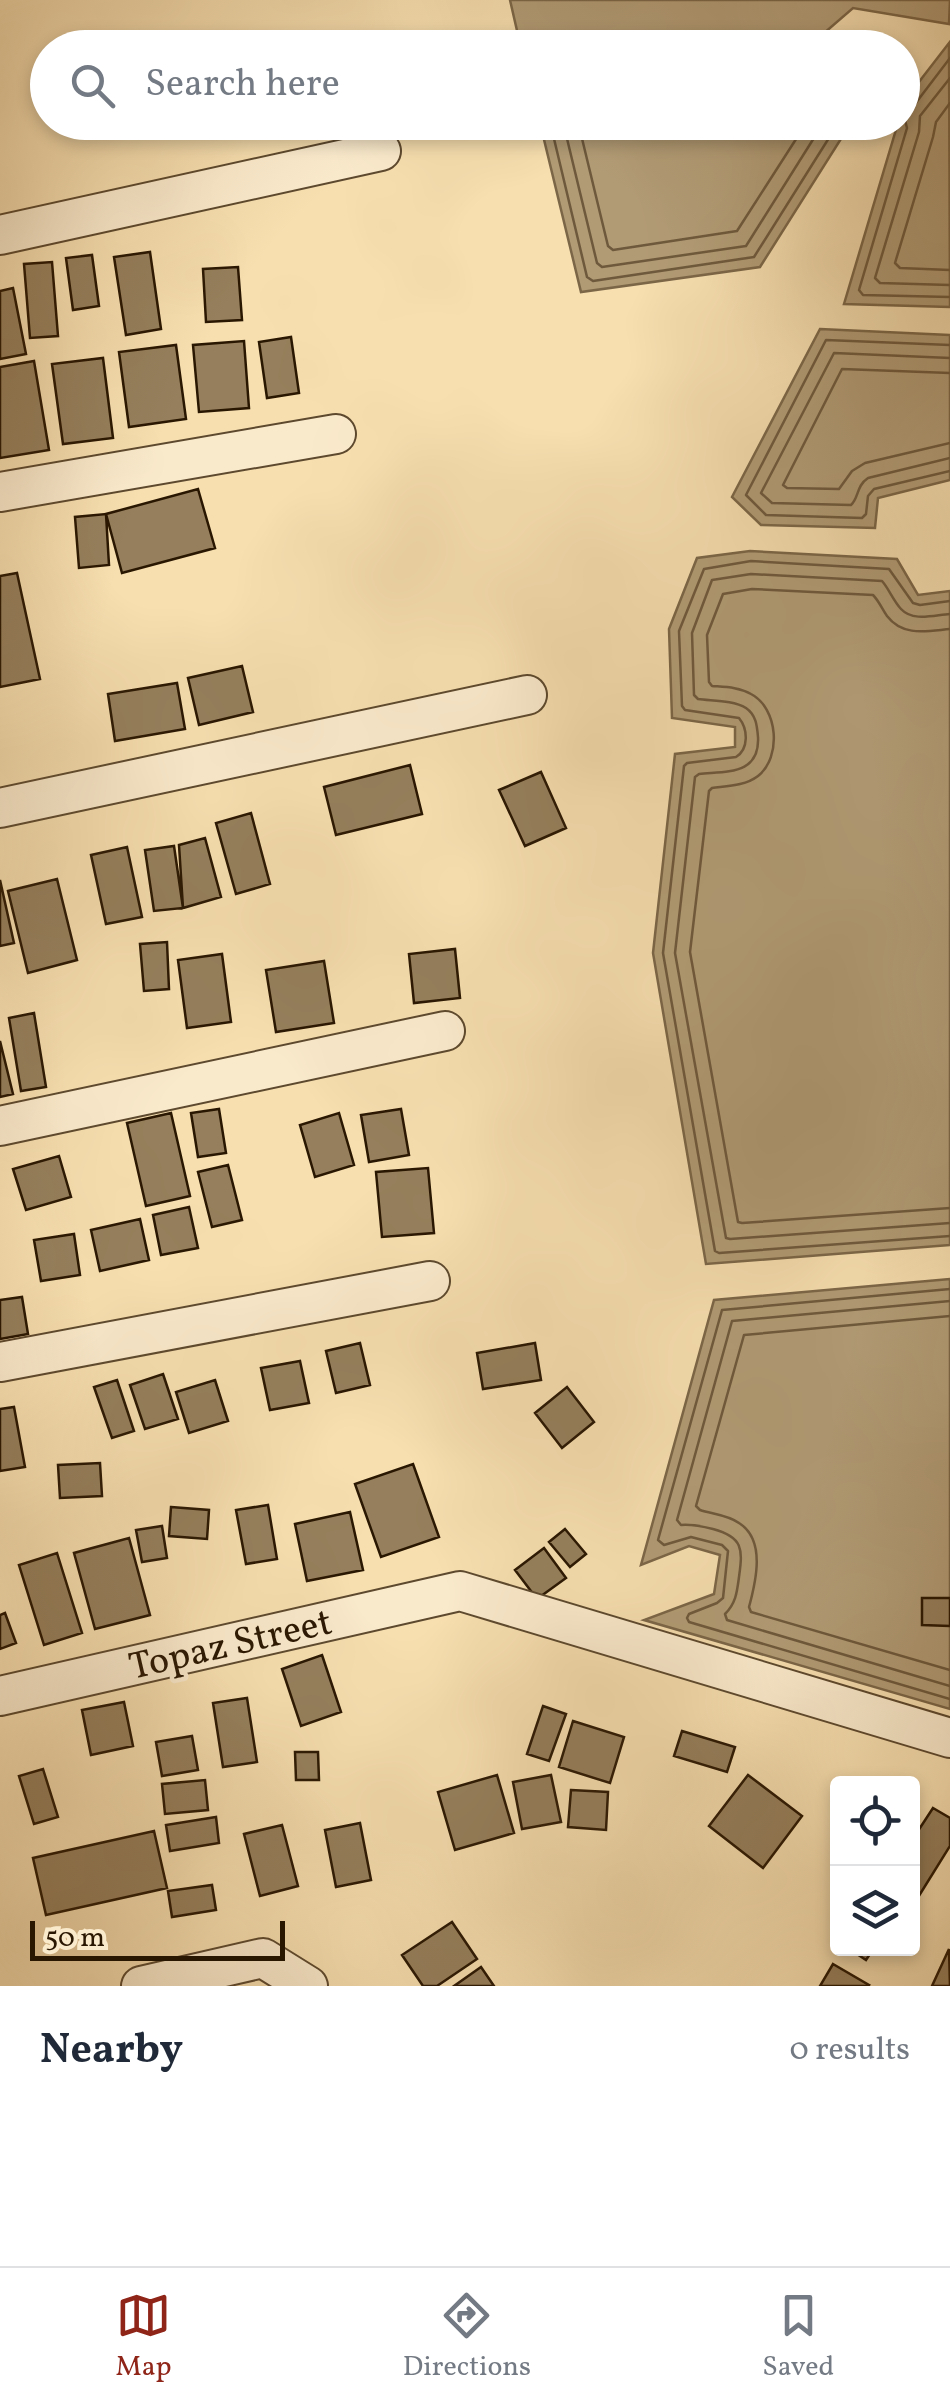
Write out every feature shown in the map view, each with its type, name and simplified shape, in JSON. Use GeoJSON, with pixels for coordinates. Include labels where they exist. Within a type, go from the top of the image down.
{"type":"FeatureCollection","features":[{"type":"Feature","properties":{"kind":"street"},"geometry":{"type":"LineString","coordinates":[[0,235],[382,152]]}},
{"type":"Feature","properties":{"kind":"street"},"geometry":{"type":"LineString","coordinates":[[0,492],[336,434]]}},
{"type":"Feature","properties":{"kind":"street"},"geometry":{"type":"LineString","coordinates":[[0,808],[527,695]]}},
{"type":"Feature","properties":{"kind":"street"},"geometry":{"type":"LineString","coordinates":[[0,1126],[444,1032]]}},
{"type":"Feature","properties":{"kind":"street"},"geometry":{"type":"LineString","coordinates":[[0,1362],[430,1281]]}},
{"type":"Feature","properties":{"kind":"street","name":"Topaz Street"},"geometry":{"type":"LineString","coordinates":[[0,1696],[460,1591],[950,1738]]}},
{"type":"Feature","properties":{"kind":"street"},"geometry":{"type":"LineString","coordinates":[[141,1986],[263,1958],[308,1986]]}},
{"type":"Feature","properties":{"kind":"water"},"geometry":{"type":"Polygon","coordinates":[[[510,0],[950,0],[949,24],[853,8],[828,30],[517,30],[510,0]]]}},
{"type":"Feature","properties":{"kind":"water"},"geometry":{"type":"Polygon","coordinates":[[[949,43],[950,307],[844,304],[893,140],[920,140],[920,81],[949,43]]]}},
{"type":"Feature","properties":{"kind":"water"},"geometry":{"type":"Polygon","coordinates":[[[544,140],[840,140],[760,267],[581,292],[544,140]]]}},
{"type":"Feature","properties":{"kind":"water"},"geometry":{"type":"Polygon","coordinates":[[[820,329],[950,335],[950,480],[878,498],[875,528],[761,525],[732,497],[820,329]]]}},
{"type":"Feature","properties":{"kind":"water"},"geometry":{"type":"Polygon","coordinates":[[[750,551],[897,559],[918,595],[950,591],[950,1245],[706,1264],[653,953],[675,754],[735,747],[735,727],[672,718],[669,629],[697,558],[750,551]]]}},
{"type":"Feature","properties":{"kind":"water"},"geometry":{"type":"Polygon","coordinates":[[[950,1279],[950,1709],[644,1620],[714,1594],[720,1555],[689,1546],[641,1565],[714,1300],[950,1279]]]}},
{"type":"Feature","properties":{"kind":"building"},"geometry":{"type":"Polygon","coordinates":[[[150,252],[161,329],[126,335],[114,257],[150,252]]]}},
{"type":"Feature","properties":{"kind":"building"},"geometry":{"type":"Polygon","coordinates":[[[92,255],[99,306],[73,310],[66,258],[92,255]]]}},
{"type":"Feature","properties":{"kind":"building"},"geometry":{"type":"Polygon","coordinates":[[[52,262],[58,336],[30,338],[24,264],[52,262]]]}},
{"type":"Feature","properties":{"kind":"building"},"geometry":{"type":"Polygon","coordinates":[[[238,267],[242,320],[206,322],[203,269],[238,267]]]}},
{"type":"Feature","properties":{"kind":"building"},"geometry":{"type":"Polygon","coordinates":[[[13,288],[26,354],[0,359],[0,291],[13,288]]]}},
{"type":"Feature","properties":{"kind":"building"},"geometry":{"type":"Polygon","coordinates":[[[291,337],[299,393],[267,398],[259,342],[291,337]]]}},
{"type":"Feature","properties":{"kind":"building"},"geometry":{"type":"Polygon","coordinates":[[[244,341],[249,408],[199,412],[193,345],[244,341]]]}},
{"type":"Feature","properties":{"kind":"building"},"geometry":{"type":"Polygon","coordinates":[[[176,345],[186,419],[129,427],[119,352],[176,345]]]}},
{"type":"Feature","properties":{"kind":"building"},"geometry":{"type":"Polygon","coordinates":[[[103,358],[113,438],[63,444],[52,364],[103,358]]]}},
{"type":"Feature","properties":{"kind":"building"},"geometry":{"type":"Polygon","coordinates":[[[34,361],[49,450],[0,458],[0,367],[34,361]]]}},
{"type":"Feature","properties":{"kind":"building"},"geometry":{"type":"Polygon","coordinates":[[[198,489],[215,548],[122,573],[106,514],[198,489]]]}},
{"type":"Feature","properties":{"kind":"building"},"geometry":{"type":"Polygon","coordinates":[[[106,514],[109,565],[79,568],[75,517],[106,514]]]}},
{"type":"Feature","properties":{"kind":"building"},"geometry":{"type":"Polygon","coordinates":[[[17,573],[40,679],[0,687],[0,576],[17,573]]]}},
{"type":"Feature","properties":{"kind":"building"},"geometry":{"type":"Polygon","coordinates":[[[242,666],[253,712],[199,725],[188,678],[242,666]]]}},
{"type":"Feature","properties":{"kind":"building"},"geometry":{"type":"Polygon","coordinates":[[[177,683],[185,729],[115,741],[108,694],[177,683]]]}},
{"type":"Feature","properties":{"kind":"building"},"geometry":{"type":"Polygon","coordinates":[[[410,765],[422,814],[336,835],[324,787],[410,765]]]}},
{"type":"Feature","properties":{"kind":"building"},"geometry":{"type":"Polygon","coordinates":[[[541,772],[566,828],[525,846],[499,790],[541,772]]]}},
{"type":"Feature","properties":{"kind":"building"},"geometry":{"type":"Polygon","coordinates":[[[251,813],[270,884],[236,894],[216,823],[251,813]]]}},
{"type":"Feature","properties":{"kind":"building"},"geometry":{"type":"Polygon","coordinates":[[[205,838],[221,897],[183,908],[179,845],[205,838]]]}},
{"type":"Feature","properties":{"kind":"building"},"geometry":{"type":"Polygon","coordinates":[[[174,846],[183,908],[154,911],[145,850],[174,846]]]}},
{"type":"Feature","properties":{"kind":"building"},"geometry":{"type":"Polygon","coordinates":[[[127,847],[142,917],[106,924],[91,855],[127,847]]]}},
{"type":"Feature","properties":{"kind":"building"},"geometry":{"type":"Polygon","coordinates":[[[57,879],[77,960],[28,973],[8,891],[57,879]]]}},
{"type":"Feature","properties":{"kind":"building"},"geometry":{"type":"Polygon","coordinates":[[[0,880],[14,943],[0,946],[0,880]]]}},
{"type":"Feature","properties":{"kind":"building"},"geometry":{"type":"Polygon","coordinates":[[[167,942],[169,989],[144,991],[140,944],[167,942]]]}},
{"type":"Feature","properties":{"kind":"building"},"geometry":{"type":"Polygon","coordinates":[[[455,949],[460,998],[414,1003],[409,954],[455,949]]]}},
{"type":"Feature","properties":{"kind":"building"},"geometry":{"type":"Polygon","coordinates":[[[222,954],[231,1022],[187,1028],[178,960],[222,954]]]}},
{"type":"Feature","properties":{"kind":"building"},"geometry":{"type":"Polygon","coordinates":[[[324,961],[334,1023],[276,1032],[266,970],[324,961]]]}},
{"type":"Feature","properties":{"kind":"building"},"geometry":{"type":"Polygon","coordinates":[[[34,1013],[46,1087],[21,1091],[9,1018],[34,1013]]]}},
{"type":"Feature","properties":{"kind":"building"},"geometry":{"type":"Polygon","coordinates":[[[0,1041],[13,1094],[0,1097],[0,1041]]]}},
{"type":"Feature","properties":{"kind":"building"},"geometry":{"type":"Polygon","coordinates":[[[219,1109],[226,1153],[198,1157],[191,1113],[219,1109]]]}},
{"type":"Feature","properties":{"kind":"building"},"geometry":{"type":"Polygon","coordinates":[[[401,1109],[409,1155],[369,1162],[361,1115],[401,1109]]]}},
{"type":"Feature","properties":{"kind":"building"},"geometry":{"type":"Polygon","coordinates":[[[171,1113],[190,1196],[146,1206],[127,1123],[171,1113]]]}},
{"type":"Feature","properties":{"kind":"building"},"geometry":{"type":"Polygon","coordinates":[[[339,1113],[354,1165],[315,1177],[300,1125],[339,1113]]]}},
{"type":"Feature","properties":{"kind":"building"},"geometry":{"type":"Polygon","coordinates":[[[59,1156],[71,1197],[26,1210],[13,1169],[59,1156]]]}},
{"type":"Feature","properties":{"kind":"building"},"geometry":{"type":"Polygon","coordinates":[[[228,1165],[242,1220],[212,1227],[198,1172],[228,1165]]]}},
{"type":"Feature","properties":{"kind":"building"},"geometry":{"type":"Polygon","coordinates":[[[428,1168],[434,1233],[382,1237],[376,1172],[428,1168]]]}},
{"type":"Feature","properties":{"kind":"building"},"geometry":{"type":"Polygon","coordinates":[[[189,1207],[198,1248],[161,1255],[153,1215],[189,1207]]]}},
{"type":"Feature","properties":{"kind":"building"},"geometry":{"type":"Polygon","coordinates":[[[140,1219],[149,1260],[100,1271],[91,1230],[140,1219]]]}},
{"type":"Feature","properties":{"kind":"building"},"geometry":{"type":"Polygon","coordinates":[[[74,1234],[80,1275],[41,1281],[34,1240],[74,1234]]]}},
{"type":"Feature","properties":{"kind":"building"},"geometry":{"type":"Polygon","coordinates":[[[22,1297],[28,1334],[0,1339],[0,1300],[22,1297]]]}},
{"type":"Feature","properties":{"kind":"building"},"geometry":{"type":"Polygon","coordinates":[[[360,1343],[370,1385],[336,1393],[326,1351],[360,1343]]]}},
{"type":"Feature","properties":{"kind":"building"},"geometry":{"type":"Polygon","coordinates":[[[535,1343],[541,1380],[483,1389],[477,1353],[535,1343]]]}},
{"type":"Feature","properties":{"kind":"building"},"geometry":{"type":"Polygon","coordinates":[[[300,1361],[309,1403],[270,1410],[261,1368],[300,1361]]]}},
{"type":"Feature","properties":{"kind":"building"},"geometry":{"type":"Polygon","coordinates":[[[163,1374],[178,1419],[145,1429],[130,1385],[163,1374]]]}},
{"type":"Feature","properties":{"kind":"building"},"geometry":{"type":"Polygon","coordinates":[[[117,1380],[134,1431],[112,1438],[94,1387],[117,1380]]]}},
{"type":"Feature","properties":{"kind":"building"},"geometry":{"type":"Polygon","coordinates":[[[215,1380],[228,1421],[189,1433],[176,1392],[215,1380]]]}},
{"type":"Feature","properties":{"kind":"building"},"geometry":{"type":"Polygon","coordinates":[[[567,1387],[594,1422],[562,1448],[535,1413],[567,1387]]]}},
{"type":"Feature","properties":{"kind":"building"},"geometry":{"type":"Polygon","coordinates":[[[14,1407],[25,1467],[0,1471],[0,1409],[14,1407]]]}},
{"type":"Feature","properties":{"kind":"building"},"geometry":{"type":"Polygon","coordinates":[[[100,1463],[102,1496],[60,1498],[58,1465],[100,1463]]]}},
{"type":"Feature","properties":{"kind":"building"},"geometry":{"type":"Polygon","coordinates":[[[413,1464],[439,1537],[381,1557],[355,1484],[413,1464]]]}},
{"type":"Feature","properties":{"kind":"building"},"geometry":{"type":"Polygon","coordinates":[[[268,1505],[277,1559],[246,1564],[236,1510],[268,1505]]]}},
{"type":"Feature","properties":{"kind":"building"},"geometry":{"type":"Polygon","coordinates":[[[171,1507],[209,1510],[207,1539],[169,1536],[171,1507]]]}},
{"type":"Feature","properties":{"kind":"building"},"geometry":{"type":"Polygon","coordinates":[[[350,1512],[363,1570],[307,1581],[295,1524],[350,1512]]]}},
{"type":"Feature","properties":{"kind":"building"},"geometry":{"type":"Polygon","coordinates":[[[162,1526],[167,1558],[142,1562],[136,1530],[162,1526]]]}},
{"type":"Feature","properties":{"kind":"building"},"geometry":{"type":"Polygon","coordinates":[[[565,1529],[586,1554],[570,1567],[549,1542],[565,1529]]]}},
{"type":"Feature","properties":{"kind":"building"},"geometry":{"type":"Polygon","coordinates":[[[129,1538],[150,1615],[95,1629],[74,1553],[129,1538]]]}},
{"type":"Feature","properties":{"kind":"building"},"geometry":{"type":"Polygon","coordinates":[[[544,1548],[566,1578],[537,1599],[515,1570],[544,1548]]]}},
{"type":"Feature","properties":{"kind":"building"},"geometry":{"type":"Polygon","coordinates":[[[57,1553],[82,1633],[44,1645],[19,1565],[57,1553]]]}},
{"type":"Feature","properties":{"kind":"building"},"geometry":{"type":"Polygon","coordinates":[[[922,1598],[950,1598],[950,1626],[922,1625],[922,1598]]]}},
{"type":"Feature","properties":{"kind":"building"},"geometry":{"type":"Polygon","coordinates":[[[5,1613],[16,1643],[0,1649],[0,1615],[5,1613]]]}},
{"type":"Feature","properties":{"kind":"building"},"geometry":{"type":"Polygon","coordinates":[[[322,1655],[341,1712],[301,1726],[282,1669],[322,1655]]]}},
{"type":"Feature","properties":{"kind":"building"},"geometry":{"type":"Polygon","coordinates":[[[247,1698],[257,1762],[223,1767],[213,1703],[247,1698]]]}},
{"type":"Feature","properties":{"kind":"building"},"geometry":{"type":"Polygon","coordinates":[[[124,1702],[133,1746],[91,1755],[82,1710],[124,1702]]]}},
{"type":"Feature","properties":{"kind":"building"},"geometry":{"type":"Polygon","coordinates":[[[543,1706],[566,1714],[549,1761],[527,1754],[543,1706]]]}},
{"type":"Feature","properties":{"kind":"building"},"geometry":{"type":"Polygon","coordinates":[[[573,1721],[624,1737],[610,1783],[559,1767],[573,1721]]]}},
{"type":"Feature","properties":{"kind":"building"},"geometry":{"type":"Polygon","coordinates":[[[682,1731],[735,1747],[727,1772],[674,1756],[682,1731]]]}},
{"type":"Feature","properties":{"kind":"building"},"geometry":{"type":"Polygon","coordinates":[[[192,1736],[198,1770],[162,1776],[156,1742],[192,1736]]]}},
{"type":"Feature","properties":{"kind":"building"},"geometry":{"type":"Polygon","coordinates":[[[295,1752],[318,1752],[319,1780],[296,1780],[295,1752]]]}},
{"type":"Feature","properties":{"kind":"building"},"geometry":{"type":"Polygon","coordinates":[[[43,1769],[58,1817],[34,1824],[19,1776],[43,1769]]]}},
{"type":"Feature","properties":{"kind":"building"},"geometry":{"type":"Polygon","coordinates":[[[497,1775],[514,1833],[455,1850],[438,1792],[497,1775]]]}},
{"type":"Feature","properties":{"kind":"building"},"geometry":{"type":"Polygon","coordinates":[[[551,1775],[561,1822],[522,1829],[513,1782],[551,1775]]]}},
{"type":"Feature","properties":{"kind":"building"},"geometry":{"type":"Polygon","coordinates":[[[748,1775],[802,1816],[763,1868],[709,1826],[748,1775]]]}},
{"type":"Feature","properties":{"kind":"building"},"geometry":{"type":"Polygon","coordinates":[[[205,1780],[208,1810],[165,1814],[162,1784],[205,1780]]]}},
{"type":"Feature","properties":{"kind":"building"},"geometry":{"type":"Polygon","coordinates":[[[571,1790],[608,1792],[606,1830],[568,1827],[571,1790]]]}},
{"type":"Feature","properties":{"kind":"building"},"geometry":{"type":"Polygon","coordinates":[[[933,1808],[950,1818],[950,1846],[920,1894],[920,1866],[920,1828],[933,1808]]]}},
{"type":"Feature","properties":{"kind":"building"},"geometry":{"type":"Polygon","coordinates":[[[216,1817],[219,1843],[170,1851],[166,1825],[216,1817]]]}},
{"type":"Feature","properties":{"kind":"building"},"geometry":{"type":"Polygon","coordinates":[[[360,1823],[371,1880],[336,1887],[325,1830],[360,1823]]]}},
{"type":"Feature","properties":{"kind":"building"},"geometry":{"type":"Polygon","coordinates":[[[282,1825],[298,1886],[260,1896],[244,1834],[282,1825]]]}},
{"type":"Feature","properties":{"kind":"building"},"geometry":{"type":"Polygon","coordinates":[[[154,1831],[167,1888],[46,1915],[33,1858],[154,1831]]]}},
{"type":"Feature","properties":{"kind":"building"},"geometry":{"type":"Polygon","coordinates":[[[212,1885],[216,1910],[172,1917],[168,1891],[212,1885]]]}},
{"type":"Feature","properties":{"kind":"building"},"geometry":{"type":"Polygon","coordinates":[[[452,1922],[477,1959],[437,1986],[423,1986],[402,1955],[452,1922]]]}},
{"type":"Feature","properties":{"kind":"building"},"geometry":{"type":"Polygon","coordinates":[[[949,1949],[950,1986],[932,1986],[949,1949]]]}},
{"type":"Feature","properties":{"kind":"building"},"geometry":{"type":"Polygon","coordinates":[[[833,1964],[869,1985],[820,1986],[833,1964]]]}},
{"type":"Feature","properties":{"kind":"building"},"geometry":{"type":"Polygon","coordinates":[[[481,1967],[494,1986],[454,1986],[481,1967]]]}}]}
